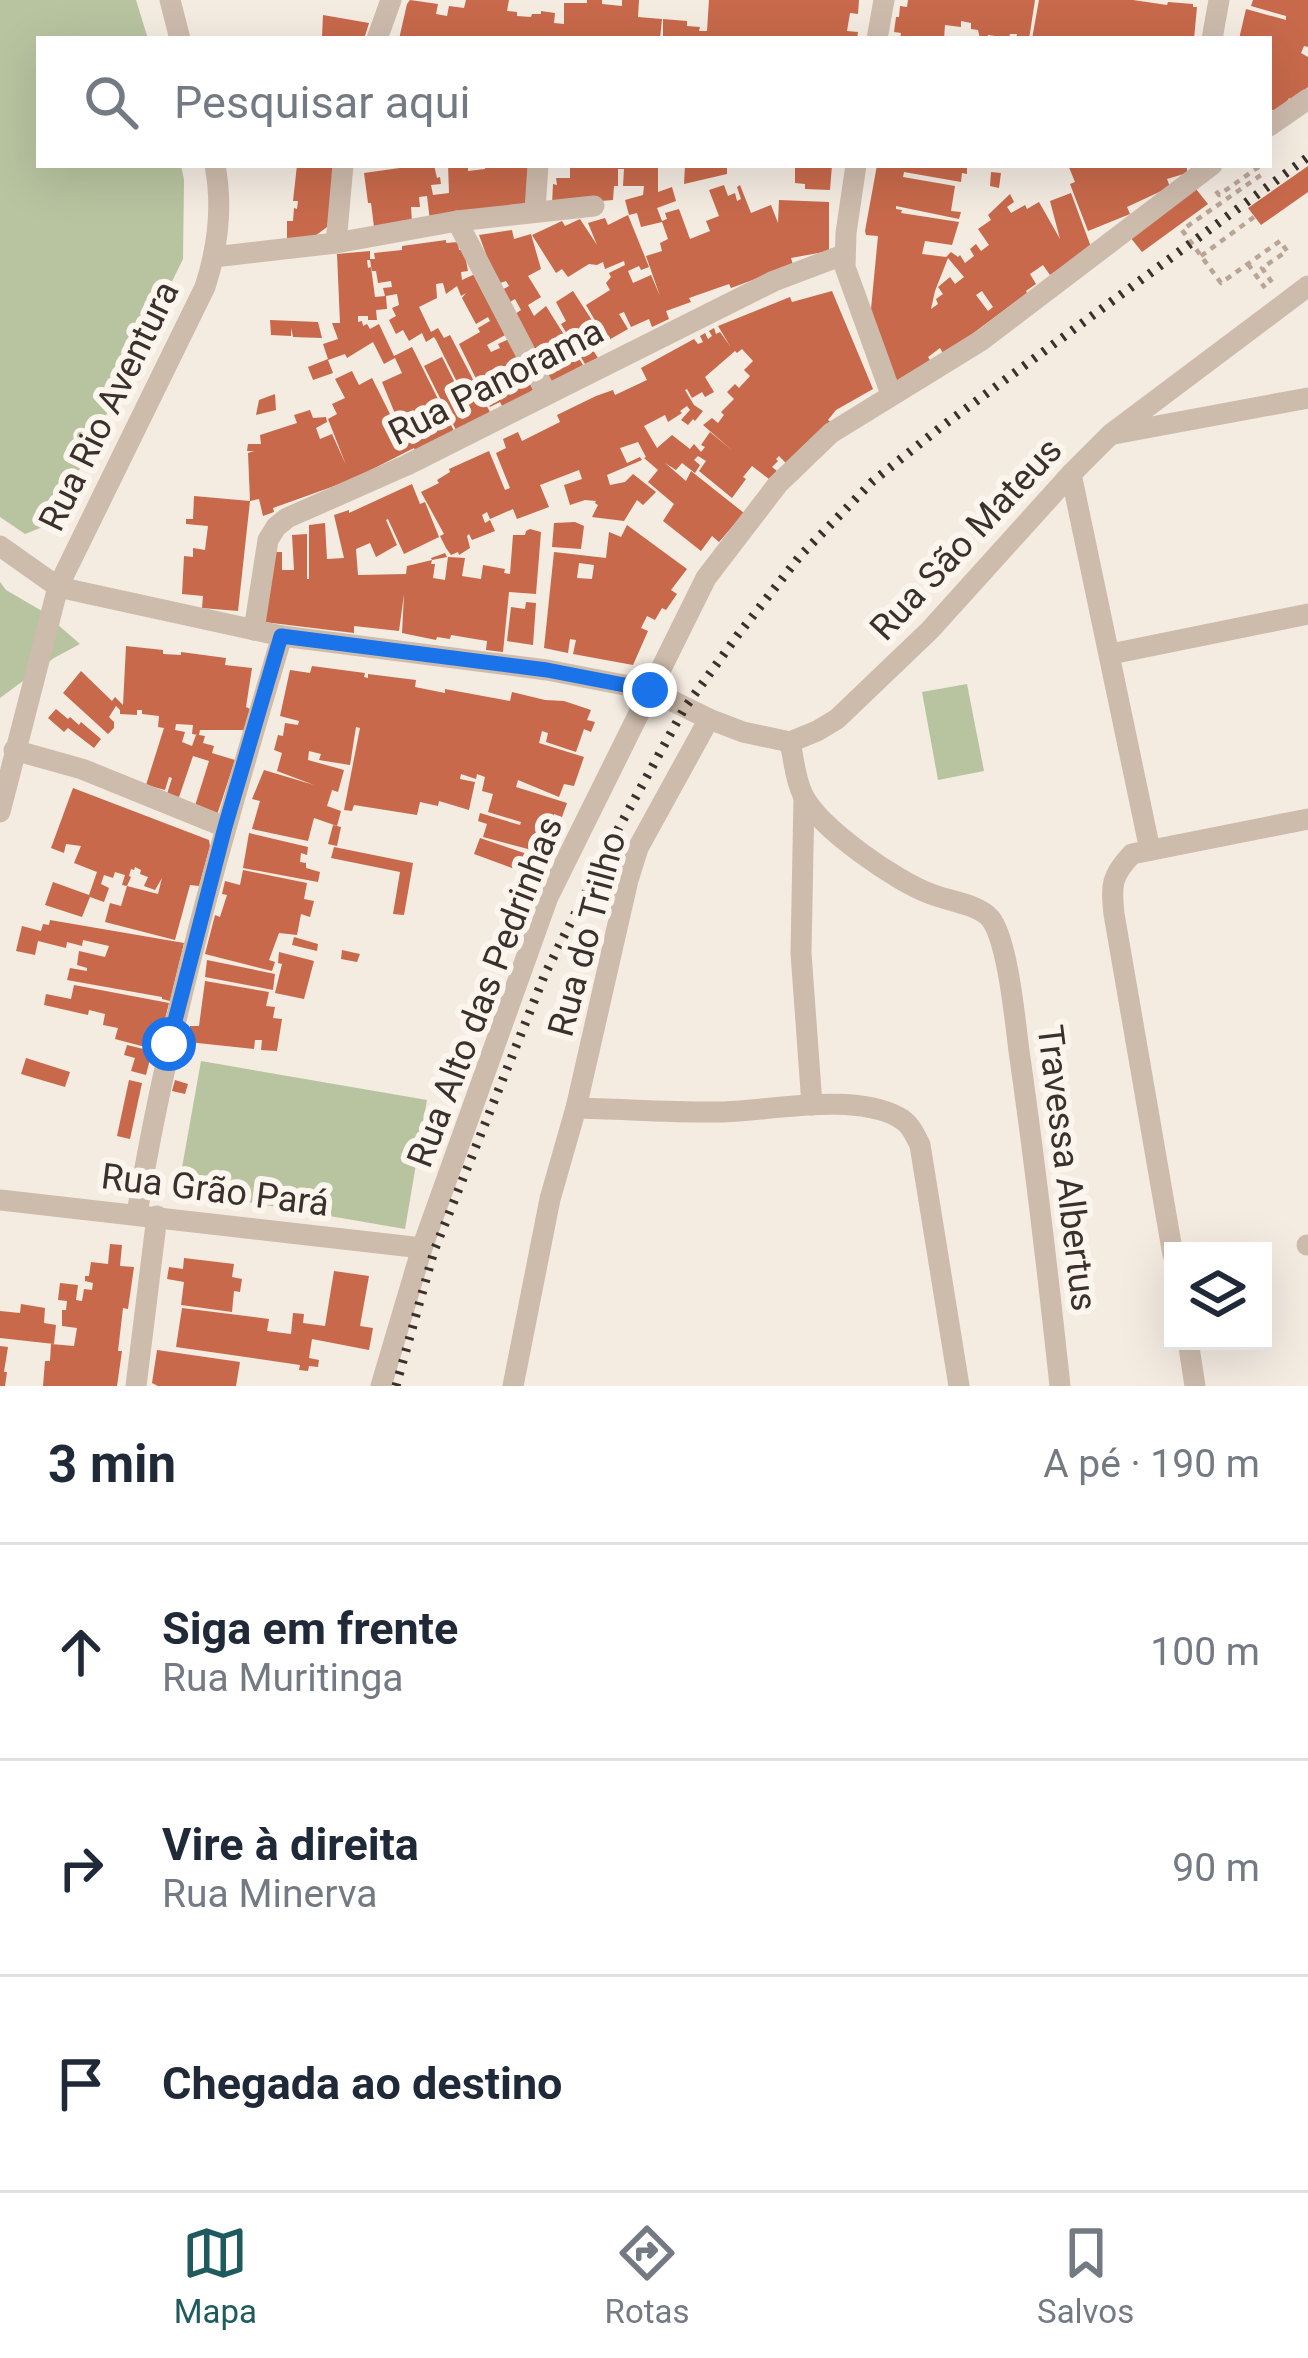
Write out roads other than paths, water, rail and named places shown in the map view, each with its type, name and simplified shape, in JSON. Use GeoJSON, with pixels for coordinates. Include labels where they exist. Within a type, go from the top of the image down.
{"type":"FeatureCollection","features":[{"type":"Feature","properties":{"kind":"street"},"geometry":{"type":"LineString","coordinates":[[170,0],[181,36]]}},
{"type":"Feature","properties":{"kind":"street"},"geometry":{"type":"LineString","coordinates":[[378,36],[391,0]]}},
{"type":"Feature","properties":{"kind":"street"},"geometry":{"type":"LineString","coordinates":[[878,36],[884,0]]}},
{"type":"Feature","properties":{"kind":"street"},"geometry":{"type":"LineString","coordinates":[[1213,36],[1219,0]]}},
{"type":"Feature","properties":{"kind":"street"},"geometry":{"type":"LineString","coordinates":[[1272,124],[1308,99]]}},
{"type":"Feature","properties":{"kind":"street","name":"Rua Rio Aventura"},"geometry":{"type":"LineString","coordinates":[[0,812],[58,586],[206,287],[219,224],[216,168]]}},
{"type":"Feature","properties":{"kind":"street"},"geometry":{"type":"LineString","coordinates":[[336,243],[343,168]]}},
{"type":"Feature","properties":{"kind":"street"},"geometry":{"type":"LineString","coordinates":[[535,210],[538,168]]}},
{"type":"Feature","properties":{"kind":"street"},"geometry":{"type":"LineString","coordinates":[[856,168],[843,255],[848,281],[891,394]]}},
{"type":"Feature","properties":{"kind":"street","name":"Rua Alto das Pedrinhas"},"geometry":{"type":"LineString","coordinates":[[381,1386],[422,1248],[548,898],[706,578],[778,484],[831,433],[982,340],[1208,168]]}},
{"type":"Feature","properties":{"kind":"street"},"geometry":{"type":"LineString","coordinates":[[214,257],[336,243],[535,210],[594,206]]}},
{"type":"Feature","properties":{"kind":"street"},"geometry":{"type":"LineString","coordinates":[[458,221],[547,394]]}},
{"type":"Feature","properties":{"kind":"street","name":"Rua Panorama"},"geometry":{"type":"LineString","coordinates":[[254,630],[268,540],[287,518],[407,465],[774,281],[843,255]]}},
{"type":"Feature","properties":{"kind":"street","name":"Rua São Mateus"},"geometry":{"type":"LineString","coordinates":[[790,742],[836,719],[931,630],[1111,434],[1308,286]]}},
{"type":"Feature","properties":{"kind":"street"},"geometry":{"type":"LineString","coordinates":[[1111,434],[1308,398]]}},
{"type":"Feature","properties":{"kind":"street"},"geometry":{"type":"LineString","coordinates":[[1071,474],[1150,850]]}},
{"type":"Feature","properties":{"kind":"street"},"geometry":{"type":"LineString","coordinates":[[0,546],[58,586],[281,636],[547,670],[650,690],[742,732],[790,742],[804,798],[800,953],[812,1105]]}},
{"type":"Feature","properties":{"kind":"street"},"geometry":{"type":"LineString","coordinates":[[1111,654],[1308,614]]}},
{"type":"Feature","properties":{"kind":"street"},"geometry":{"type":"LineString","coordinates":[[136,1386],[147,1215],[169,1044],[281,636]]}},
{"type":"Feature","properties":{"kind":"street","name":"Rua do Trilho"},"geometry":{"type":"LineString","coordinates":[[513,1386],[550,1199],[638,848],[709,719]]}},
{"type":"Feature","properties":{"kind":"street"},"geometry":{"type":"LineString","coordinates":[[14,750],[82,770],[225,827]]}},
{"type":"Feature","properties":{"kind":"street","name":"Travessa Albertus"},"geometry":{"type":"LineString","coordinates":[[804,798],[878,866],[914,887],[990,918],[1004,959],[1034,1153],[1060,1386]]}},
{"type":"Feature","properties":{"kind":"street"},"geometry":{"type":"LineString","coordinates":[[1171,1242],[1120,945],[1112,889],[1116,871],[1132,854],[1308,819]]}},
{"type":"Feature","properties":{"kind":"street"},"geometry":{"type":"LineString","coordinates":[[576,1108],[724,1112],[812,1105],[868,1108],[896,1115],[910,1125],[920,1145],[959,1386]]}},
{"type":"Feature","properties":{"kind":"street","name":"Rua Grão Pará"},"geometry":{"type":"LineString","coordinates":[[0,1200],[422,1248]]}},
{"type":"Feature","properties":{"kind":"street"},"geometry":{"type":"LineString","coordinates":[[1190,1350],[1196,1386]]}},
{"type":"Feature","properties":{"kind":"railway"},"geometry":{"type":"LineString","coordinates":[[396,1386],[434,1251],[545,974],[684,709],[737,636],[800,556],[873,481],[1308,157]]}}]}
